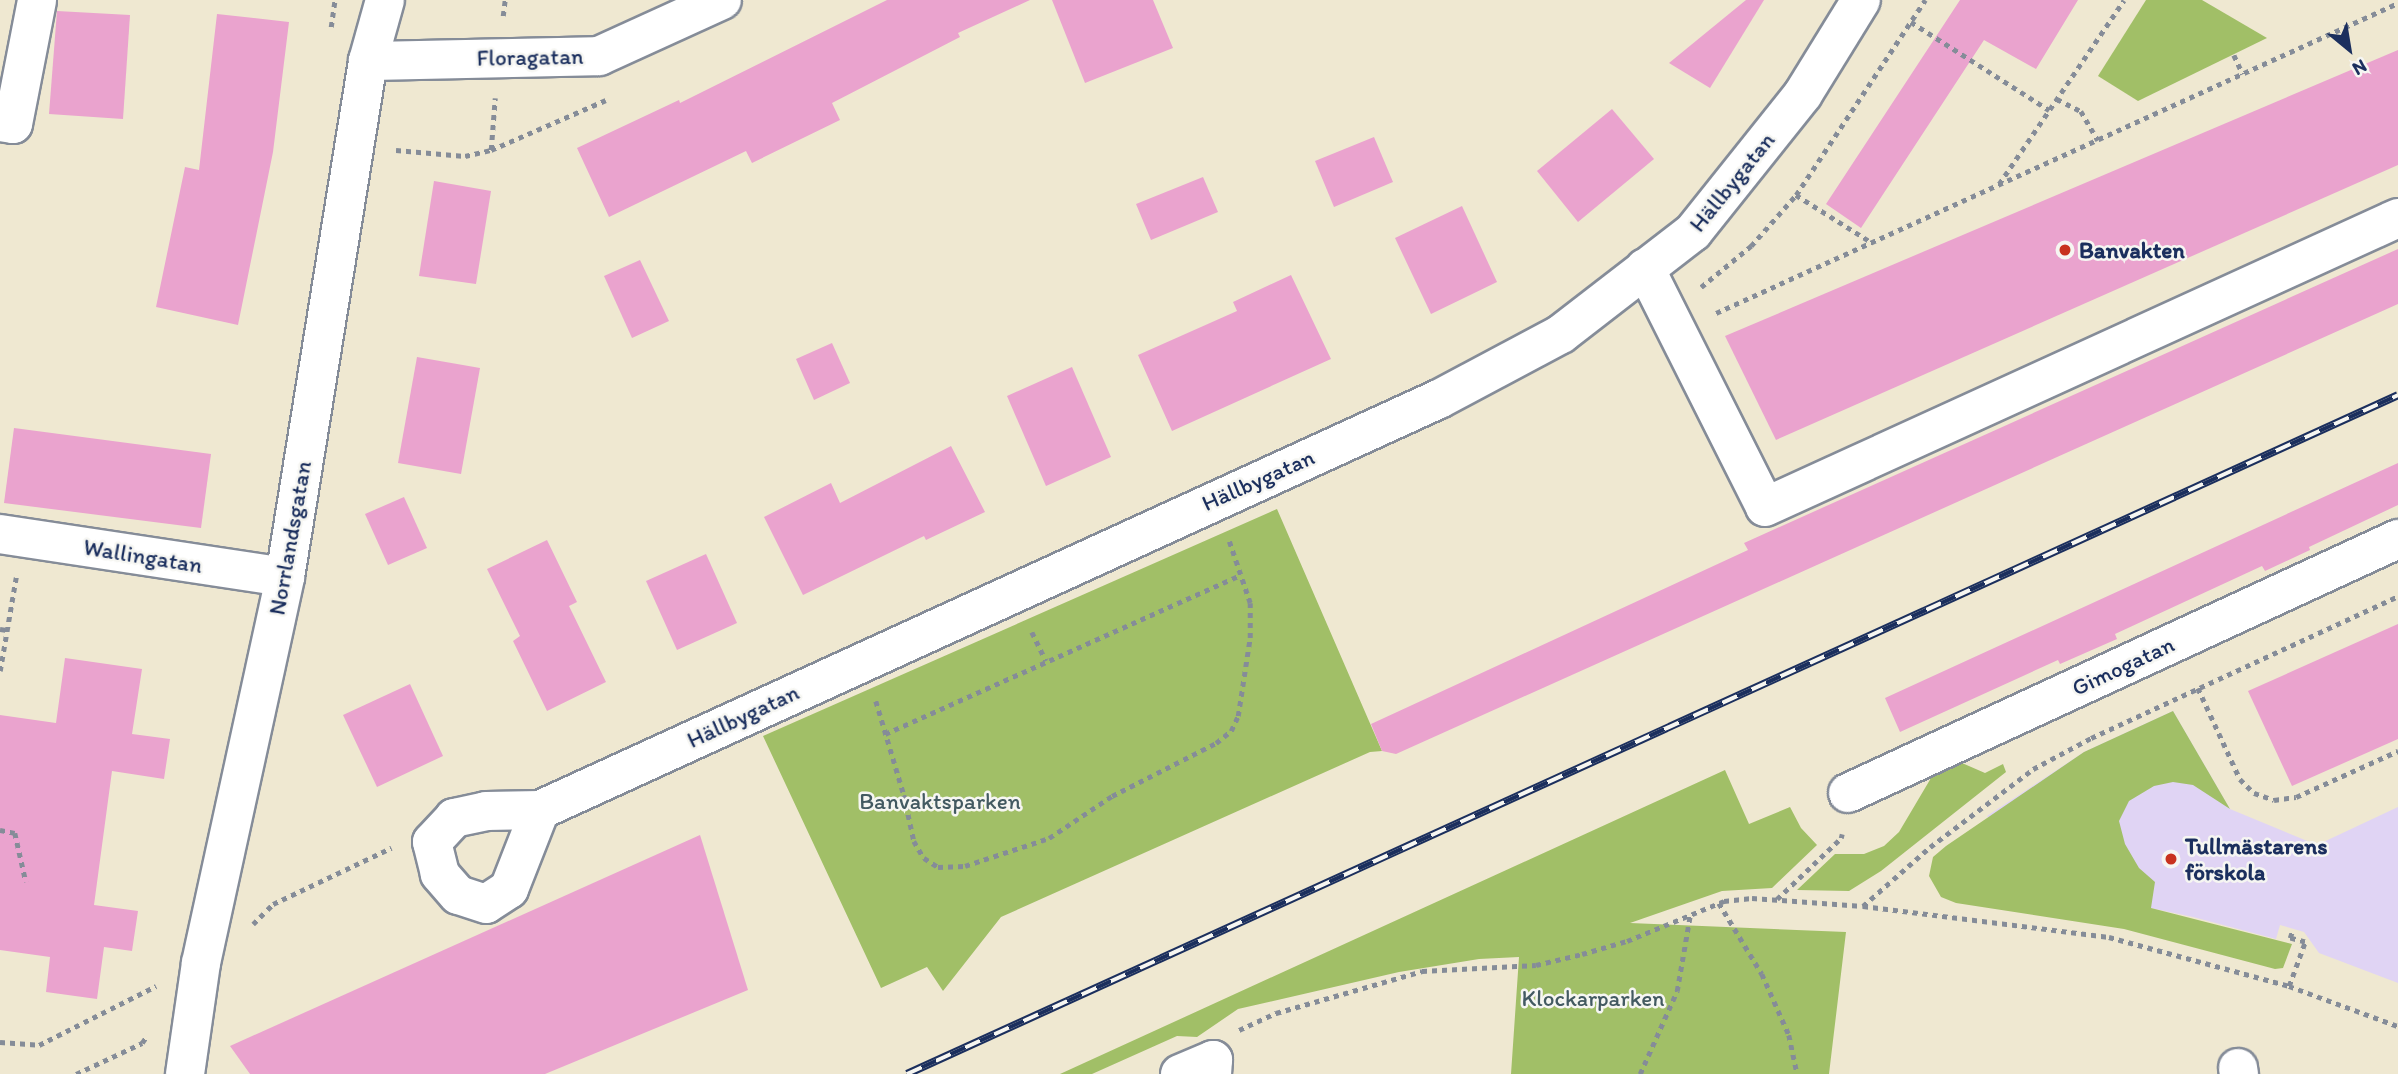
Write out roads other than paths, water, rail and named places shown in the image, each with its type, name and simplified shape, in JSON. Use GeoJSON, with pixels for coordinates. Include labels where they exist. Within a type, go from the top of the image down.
{"type":"FeatureCollection","features":[{"type":"Feature","properties":{"kind":"street"},"geometry":{"type":"LineString","coordinates":[[0,122],[13,124],[37,0]]}},
{"type":"Feature","properties":{"kind":"street","name":"Norrlandsgatan"},"geometry":{"type":"LineString","coordinates":[[185,1074],[201,963],[285,578],[368,61],[386,0]]}},
{"type":"Feature","properties":{"kind":"street","name":"Floragatan"},"geometry":{"type":"LineString","coordinates":[[368,61],[599,55],[722,0]]}},
{"type":"Feature","properties":{"kind":"street","name":"Hällbygatan"},"geometry":{"type":"LineString","coordinates":[[540,810],[863,660],[1439,399],[1561,334],[1693,232],[1804,94],[1861,0]]}},
{"type":"Feature","properties":{"kind":"street"},"geometry":{"type":"LineString","coordinates":[[1645,268],[1765,507],[2398,218]]}},
{"type":"Feature","properties":{"kind":"street","name":"Wallingatan"},"geometry":{"type":"LineString","coordinates":[[11,536],[285,578]]}},
{"type":"Feature","properties":{"kind":"street","name":"Gimogatan"},"geometry":{"type":"LineString","coordinates":[[1847,793],[2398,540]]}},
{"type":"Feature","properties":{"kind":"railway"},"geometry":{"type":"LineString","coordinates":[[907,1074],[2398,395]]}},
{"type":"Feature","properties":{"kind":"place","name":"Banvakten"},"geometry":{"type":"Point","coordinates":[2065,250]}},
{"type":"Feature","properties":{"kind":"place","name":"Tullmästarens förskola"},"geometry":{"type":"Point","coordinates":[2171,859]}},
{"type":"Feature","properties":{"kind":"park label","name":"Banvaktsparken"},"geometry":{"type":"Point","coordinates":[940,801]}},
{"type":"Feature","properties":{"kind":"park label","name":"Klockarparken"},"geometry":{"type":"Point","coordinates":[1593,998]}}]}
